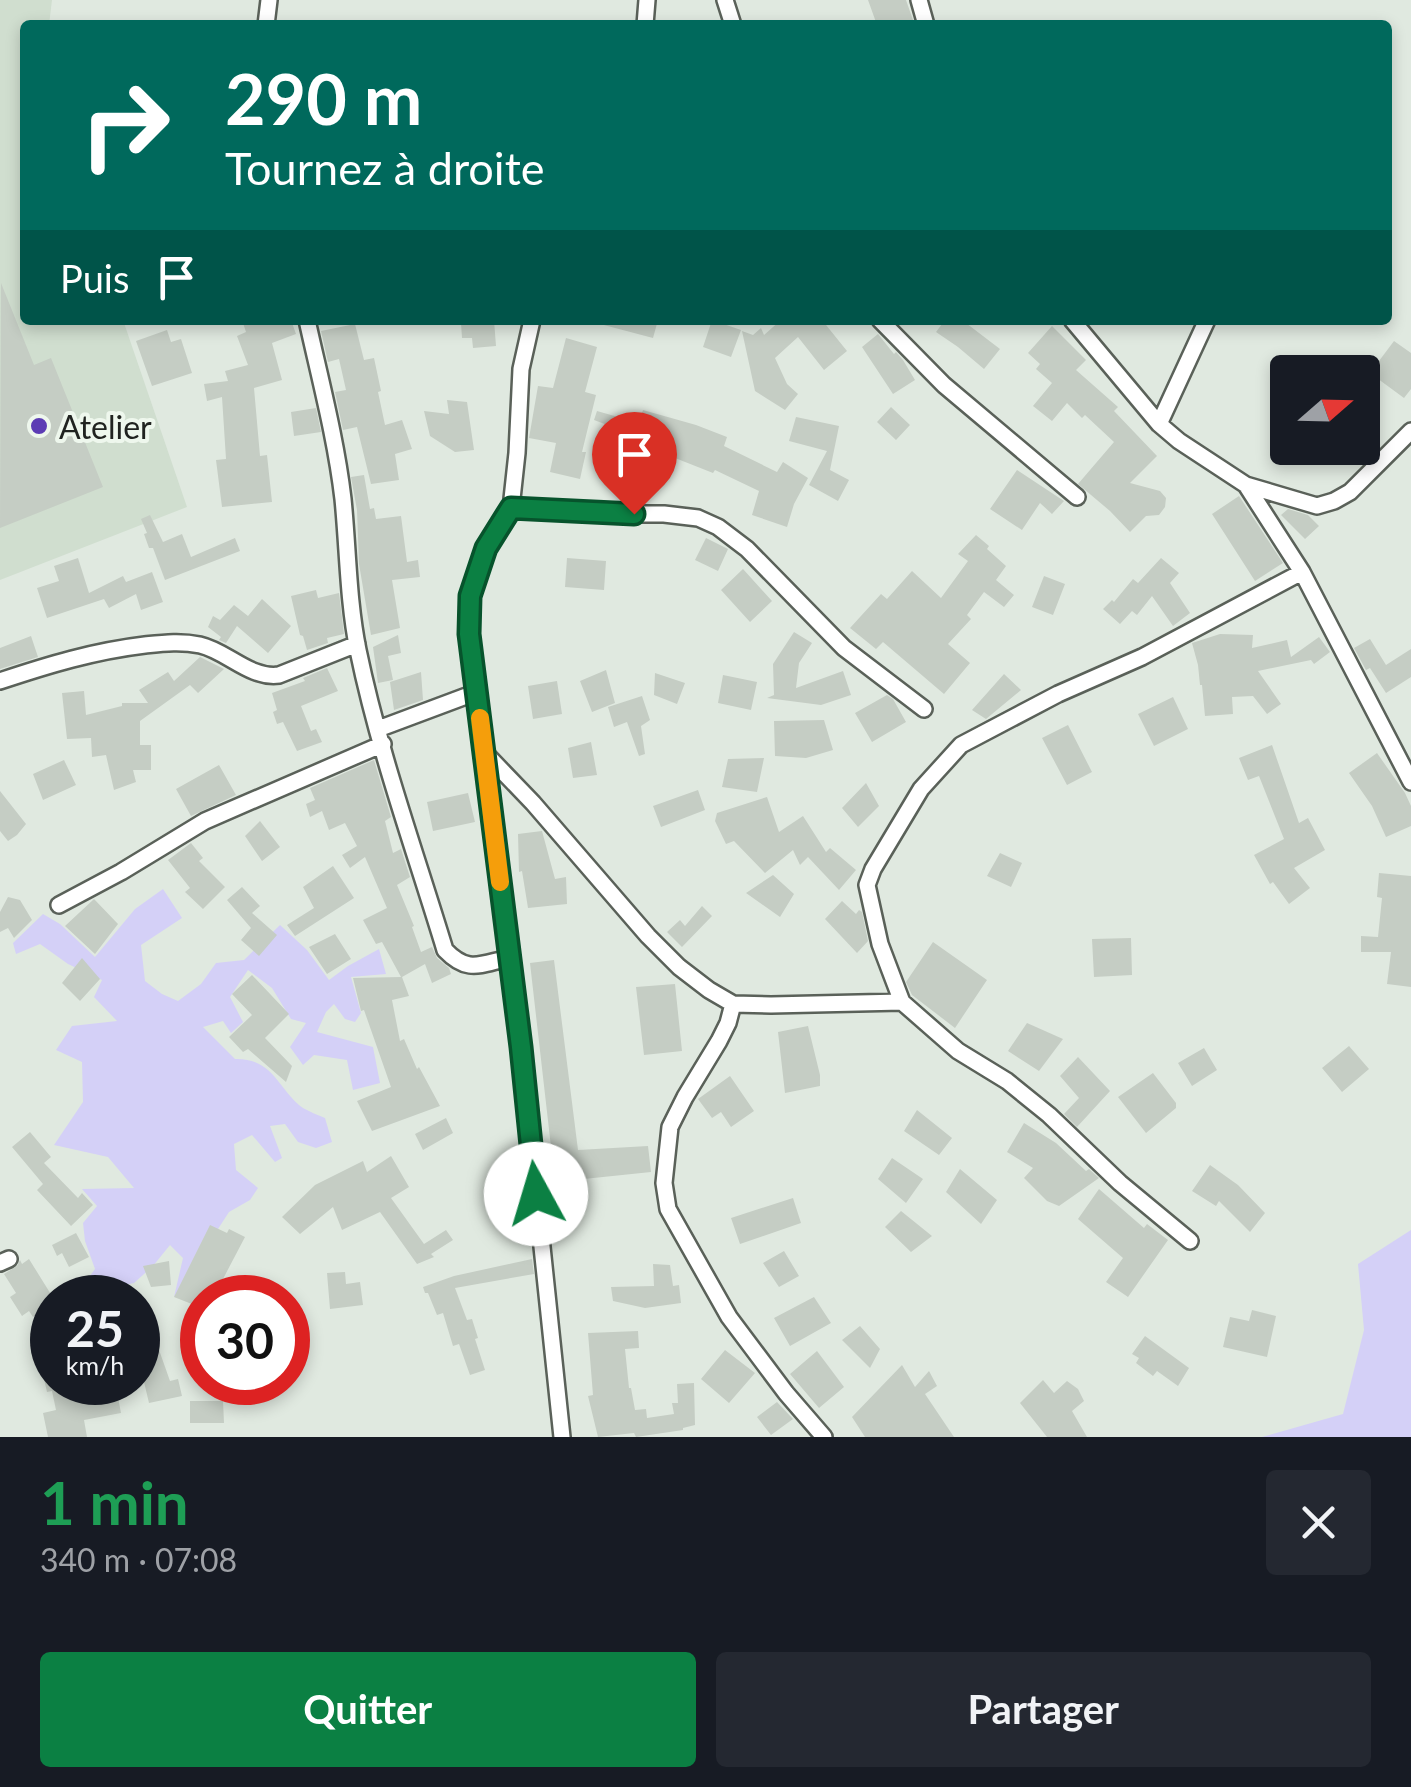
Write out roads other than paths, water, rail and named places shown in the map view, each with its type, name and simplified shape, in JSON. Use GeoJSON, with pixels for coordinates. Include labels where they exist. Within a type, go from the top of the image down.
{"type":"FeatureCollection","features":[{"type":"Feature","properties":{"kind":"street"},"geometry":{"type":"LineString","coordinates":[[308,325],[334,440],[357,644],[380,737],[446,950],[467,966],[509,958]]}},
{"type":"Feature","properties":{"kind":"street"},"geometry":{"type":"LineString","coordinates":[[531,325],[521,369],[511,508],[486,548],[470,596],[469,634],[521,1047],[562,1437]]}},
{"type":"Feature","properties":{"kind":"street"},"geometry":{"type":"LineString","coordinates":[[885,325],[944,385],[1077,498]]}},
{"type":"Feature","properties":{"kind":"street"},"geometry":{"type":"LineString","coordinates":[[1076,325],[1159,424],[1246,485],[1317,506],[1334,501],[1350,492],[1411,432]]}},
{"type":"Feature","properties":{"kind":"street"},"geometry":{"type":"LineString","coordinates":[[1159,424],[1205,325]]}},
{"type":"Feature","properties":{"kind":"street"},"geometry":{"type":"LineString","coordinates":[[1246,485],[1302,572],[1411,782]]}},
{"type":"Feature","properties":{"kind":"street"},"geometry":{"type":"LineString","coordinates":[[511,508],[664,514],[698,518],[718,527],[747,549],[844,648],[924,709]]}},
{"type":"Feature","properties":{"kind":"street"},"geometry":{"type":"LineString","coordinates":[[1190,1241],[1120,1183],[1049,1115],[1007,1081],[958,1051],[902,1002],[880,944],[867,885],[872,868],[921,789],[960,745],[1058,694],[1142,658],[1302,572]]}},
{"type":"Feature","properties":{"kind":"street"},"geometry":{"type":"LineString","coordinates":[[0,681],[72,657],[178,641],[204,646],[270,676],[357,644]]}},
{"type":"Feature","properties":{"kind":"street"},"geometry":{"type":"LineString","coordinates":[[59,905],[205,822],[477,692]]}},
{"type":"Feature","properties":{"kind":"street"},"geometry":{"type":"LineString","coordinates":[[484,752],[648,936],[709,990],[733,1004],[902,1002]]}},
{"type":"Feature","properties":{"kind":"street"},"geometry":{"type":"LineString","coordinates":[[733,1004],[728,1023],[670,1126],[664,1183],[668,1208],[729,1317],[824,1437]]}},
{"type":"Feature","properties":{"kind":"place","name":"Atelier"},"geometry":{"type":"Point","coordinates":[39,426]}}]}
